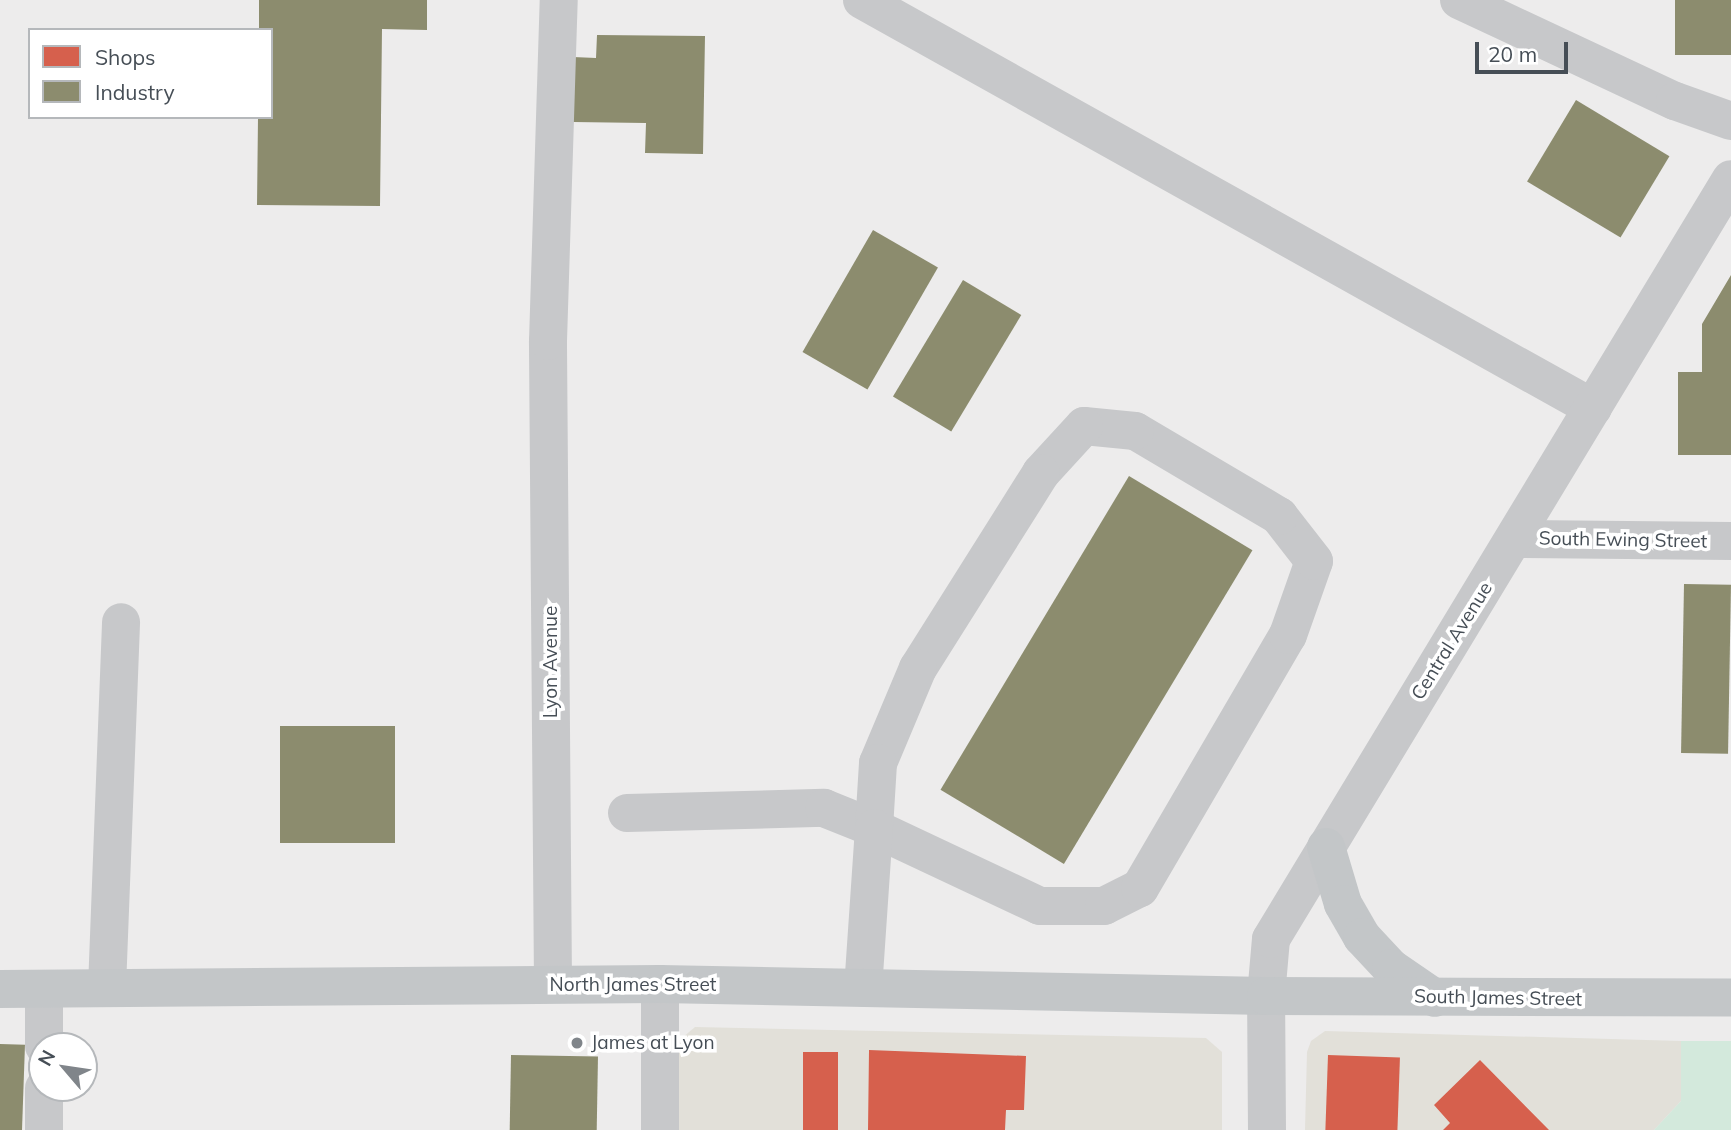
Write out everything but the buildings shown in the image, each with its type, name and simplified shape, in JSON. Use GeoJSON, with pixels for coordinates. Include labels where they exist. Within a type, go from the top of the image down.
{"type":"FeatureCollection","features":[{"type":"Feature","properties":{"kind":"main road"},"geometry":{"type":"LineString","coordinates":[[1326,847],[1343,904],[1363,937],[1391,968],[1435,998]]}},
{"type":"Feature","properties":{"kind":"main road","name":"North James Street"},"geometry":{"type":"LineString","coordinates":[[0,989],[660,984],[1266,996]]}},
{"type":"Feature","properties":{"kind":"main road","name":"South James Street"},"geometry":{"type":"LineString","coordinates":[[1266,996],[1731,998]]}},
{"type":"Feature","properties":{"kind":"street","name":"Lyon Avenue"},"geometry":{"type":"LineString","coordinates":[[553,984],[548,341],[559,0]]}},
{"type":"Feature","properties":{"kind":"street"},"geometry":{"type":"LineString","coordinates":[[862,0],[1593,408]]}},
{"type":"Feature","properties":{"kind":"street"},"geometry":{"type":"LineString","coordinates":[[1459,0],[1675,101],[1731,121]]}},
{"type":"Feature","properties":{"kind":"street","name":"Central Avenue"},"geometry":{"type":"LineString","coordinates":[[1267,1130],[1266,996],[1271,939],[1731,179]]}},
{"type":"Feature","properties":{"kind":"street"},"geometry":{"type":"LineString","coordinates":[[627,813],[824,808],[874,828],[1040,906],[1104,906],[1140,888],[1288,635],[1314,561],[1279,516],[1135,431],[1084,426],[1041,473],[918,668],[878,764],[874,828],[863,988]]}},
{"type":"Feature","properties":{"kind":"street","name":"South Ewing Street"},"geometry":{"type":"LineString","coordinates":[[1514,539],[1731,541]]}},
{"type":"Feature","properties":{"kind":"street"},"geometry":{"type":"LineString","coordinates":[[107,988],[121,622]]}},
{"type":"Feature","properties":{"kind":"street"},"geometry":{"type":"LineString","coordinates":[[660,984],[660,1130]]}},
{"type":"Feature","properties":{"kind":"street"},"geometry":{"type":"LineString","coordinates":[[44,989],[44,1032]]}},
{"type":"Feature","properties":{"kind":"street"},"geometry":{"type":"LineString","coordinates":[[44,1102],[44,1130]]}},
{"type":"Feature","properties":{"kind":"shaded area"},"geometry":{"type":"Polygon","coordinates":[[[695,1027],[1206,1038],[1222,1052],[1222,1130],[677,1130],[679,1049],[682,1038],[695,1027]]]}},
{"type":"Feature","properties":{"kind":"shaded area"},"geometry":{"type":"Polygon","coordinates":[[[1325,1031],[1681,1041],[1681,1101],[1654,1130],[1305,1130],[1307,1052],[1311,1041],[1325,1031]]]}},
{"type":"Feature","properties":{"kind":"green space"},"geometry":{"type":"Polygon","coordinates":[[[1681,1041],[1731,1041],[1731,1130],[1654,1130],[1681,1101],[1681,1041]]]}},
{"type":"Feature","properties":{"kind":"place","name":"James at Lyon"},"geometry":{"type":"Point","coordinates":[577,1043]}}]}
